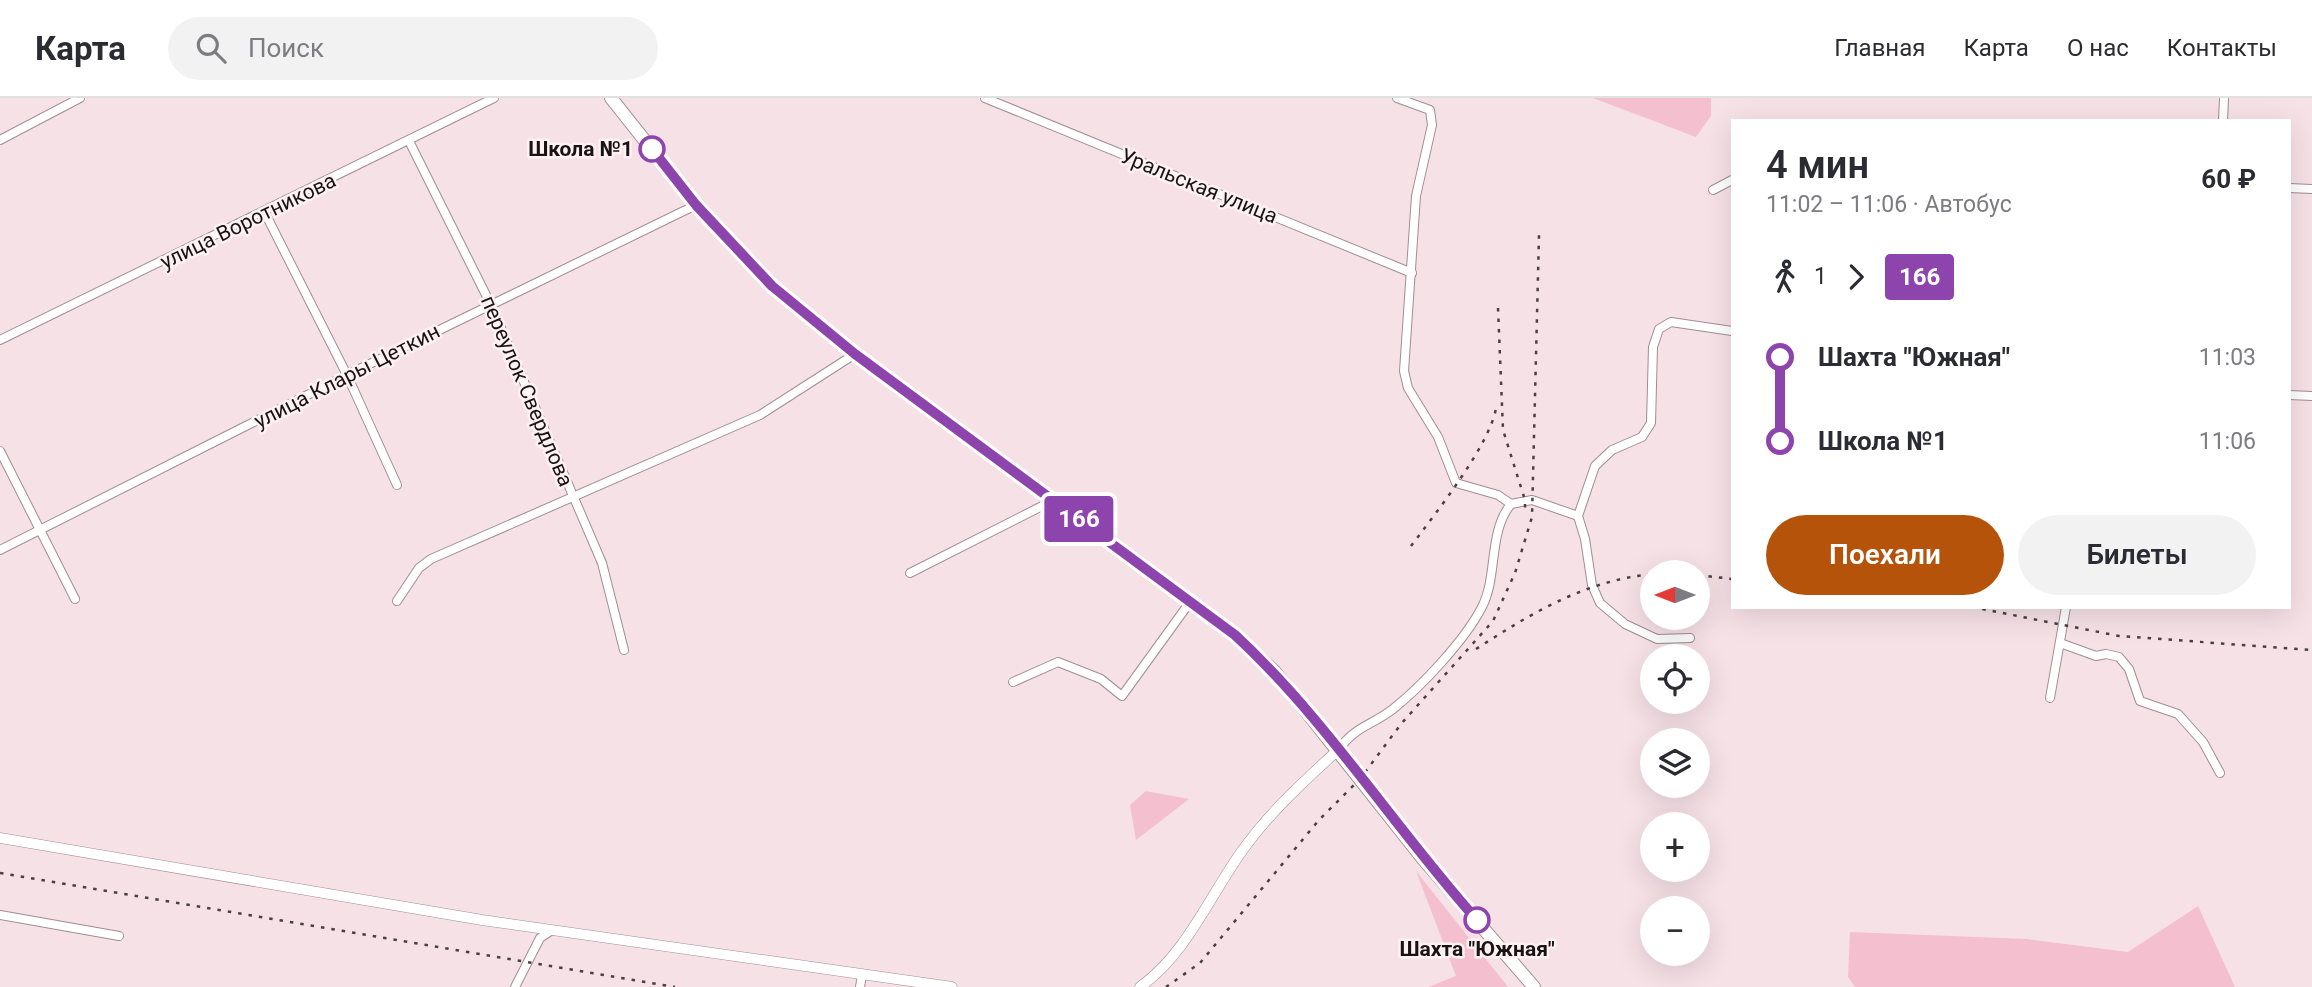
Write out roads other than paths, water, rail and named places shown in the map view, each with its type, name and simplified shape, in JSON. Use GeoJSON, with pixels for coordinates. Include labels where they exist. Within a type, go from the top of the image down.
{"type":"FeatureCollection","features":[{"type":"Feature","properties":{"kind":"main road"},"geometry":{"type":"LineString","coordinates":[[611,98],[696,205],[772,286],[855,354],[1235,635],[1275,672],[1423,859],[1534,987]]}},
{"type":"Feature","properties":{"kind":"street"},"geometry":{"type":"LineString","coordinates":[[0,140],[80,98]]}},
{"type":"Feature","properties":{"kind":"street","name":"улица Воротникова"},"geometry":{"type":"LineString","coordinates":[[0,341],[265,213],[494,98]]}},
{"type":"Feature","properties":{"kind":"street","name":"Уральская улица"},"geometry":{"type":"LineString","coordinates":[[985,98],[1412,273]]}},
{"type":"Feature","properties":{"kind":"street"},"geometry":{"type":"LineString","coordinates":[[1397,98],[1430,110],[1432,125],[1416,195],[1404,371],[1408,388],[1438,437],[1456,483],[1498,495],[1511,504],[1532,500],[1578,516]]}},
{"type":"Feature","properties":{"kind":"street"},"geometry":{"type":"LineString","coordinates":[[2223,119],[2224,98]]}},
{"type":"Feature","properties":{"kind":"street","name":"переулок Свердлова"},"geometry":{"type":"LineString","coordinates":[[409,141],[491,305],[602,563],[624,650]]}},
{"type":"Feature","properties":{"kind":"street"},"geometry":{"type":"LineString","coordinates":[[1713,190],[1731,181]]}},
{"type":"Feature","properties":{"kind":"street"},"geometry":{"type":"LineString","coordinates":[[2291,188],[2312,189]]}},
{"type":"Feature","properties":{"kind":"street","name":"улица Клары Цеткин"},"geometry":{"type":"LineString","coordinates":[[0,550],[347,375],[696,205]]}},
{"type":"Feature","properties":{"kind":"street"},"geometry":{"type":"LineString","coordinates":[[265,213],[347,375],[397,485]]}},
{"type":"Feature","properties":{"kind":"street"},"geometry":{"type":"LineString","coordinates":[[1690,638],[1657,639],[1625,624],[1600,603],[1592,585],[1585,539],[1578,516],[1595,466],[1612,450],[1642,437],[1651,423],[1653,347],[1659,329],[1671,322],[1731,331]]}},
{"type":"Feature","properties":{"kind":"street"},"geometry":{"type":"LineString","coordinates":[[397,601],[419,568],[431,559],[574,499],[760,415],[855,354]]}},
{"type":"Feature","properties":{"kind":"street"},"geometry":{"type":"LineString","coordinates":[[2291,395],[2312,396]]}},
{"type":"Feature","properties":{"kind":"street"},"geometry":{"type":"LineString","coordinates":[[0,451],[75,599]]}},
{"type":"Feature","properties":{"kind":"street"},"geometry":{"type":"LineString","coordinates":[[910,573],[1054,500]]}},
{"type":"Feature","properties":{"kind":"street"},"geometry":{"type":"LineString","coordinates":[[1140,987],[1156,976],[1189,935],[1241,852],[1270,815],[1338,750],[1357,728],[1391,710],[1418,685],[1483,606],[1501,524],[1511,504]]}},
{"type":"Feature","properties":{"kind":"street"},"geometry":{"type":"LineString","coordinates":[[1013,682],[1058,662],[1101,679],[1122,696],[1190,602]]}},
{"type":"Feature","properties":{"kind":"street"},"geometry":{"type":"LineString","coordinates":[[2050,698],[2066,609]]}},
{"type":"Feature","properties":{"kind":"street"},"geometry":{"type":"LineString","coordinates":[[2060,643],[2096,656],[2106,654],[2119,657],[2129,669],[2140,701],[2178,714],[2203,742],[2220,774]]}},
{"type":"Feature","properties":{"kind":"street"},"geometry":{"type":"LineString","coordinates":[[0,838],[552,930],[952,987]]}},
{"type":"Feature","properties":{"kind":"street"},"geometry":{"type":"LineString","coordinates":[[0,915],[119,936]]}},
{"type":"Feature","properties":{"kind":"street"},"geometry":{"type":"LineString","coordinates":[[515,987],[540,938],[552,930]]}},
{"type":"Feature","properties":{"kind":"street"},"geometry":{"type":"LineString","coordinates":[[860,987],[862,975]]}},
{"type":"Feature","properties":{"kind":"railway"},"geometry":{"type":"LineString","coordinates":[[1166,987],[1200,963],[1319,820],[1360,779],[1401,724],[1493,621],[1515,573],[1532,517],[1539,235]]}},
{"type":"Feature","properties":{"kind":"railway"},"geometry":{"type":"LineString","coordinates":[[1498,308],[1503,430],[1525,500],[1525,511]]}},
{"type":"Feature","properties":{"kind":"railway"},"geometry":{"type":"LineString","coordinates":[[1411,546],[1473,459],[1484,441],[1496,408]]}},
{"type":"Feature","properties":{"kind":"railway"},"geometry":{"type":"LineString","coordinates":[[1476,649],[1538,611],[1581,591],[1640,576]]}},
{"type":"Feature","properties":{"kind":"railway"},"geometry":{"type":"LineString","coordinates":[[1710,576],[1731,579]]}},
{"type":"Feature","properties":{"kind":"railway"},"geometry":{"type":"LineString","coordinates":[[1982,609],[2119,636],[2312,650]]}},
{"type":"Feature","properties":{"kind":"railway"},"geometry":{"type":"LineString","coordinates":[[0,873],[675,987]]}},
{"type":"Feature","properties":{"kind":"place","name":"Школа №1"},"geometry":{"type":"Point","coordinates":[652,149]}},
{"type":"Feature","properties":{"kind":"place","name":"Шахта \"Южная\""},"geometry":{"type":"Point","coordinates":[1477,920]}}]}
